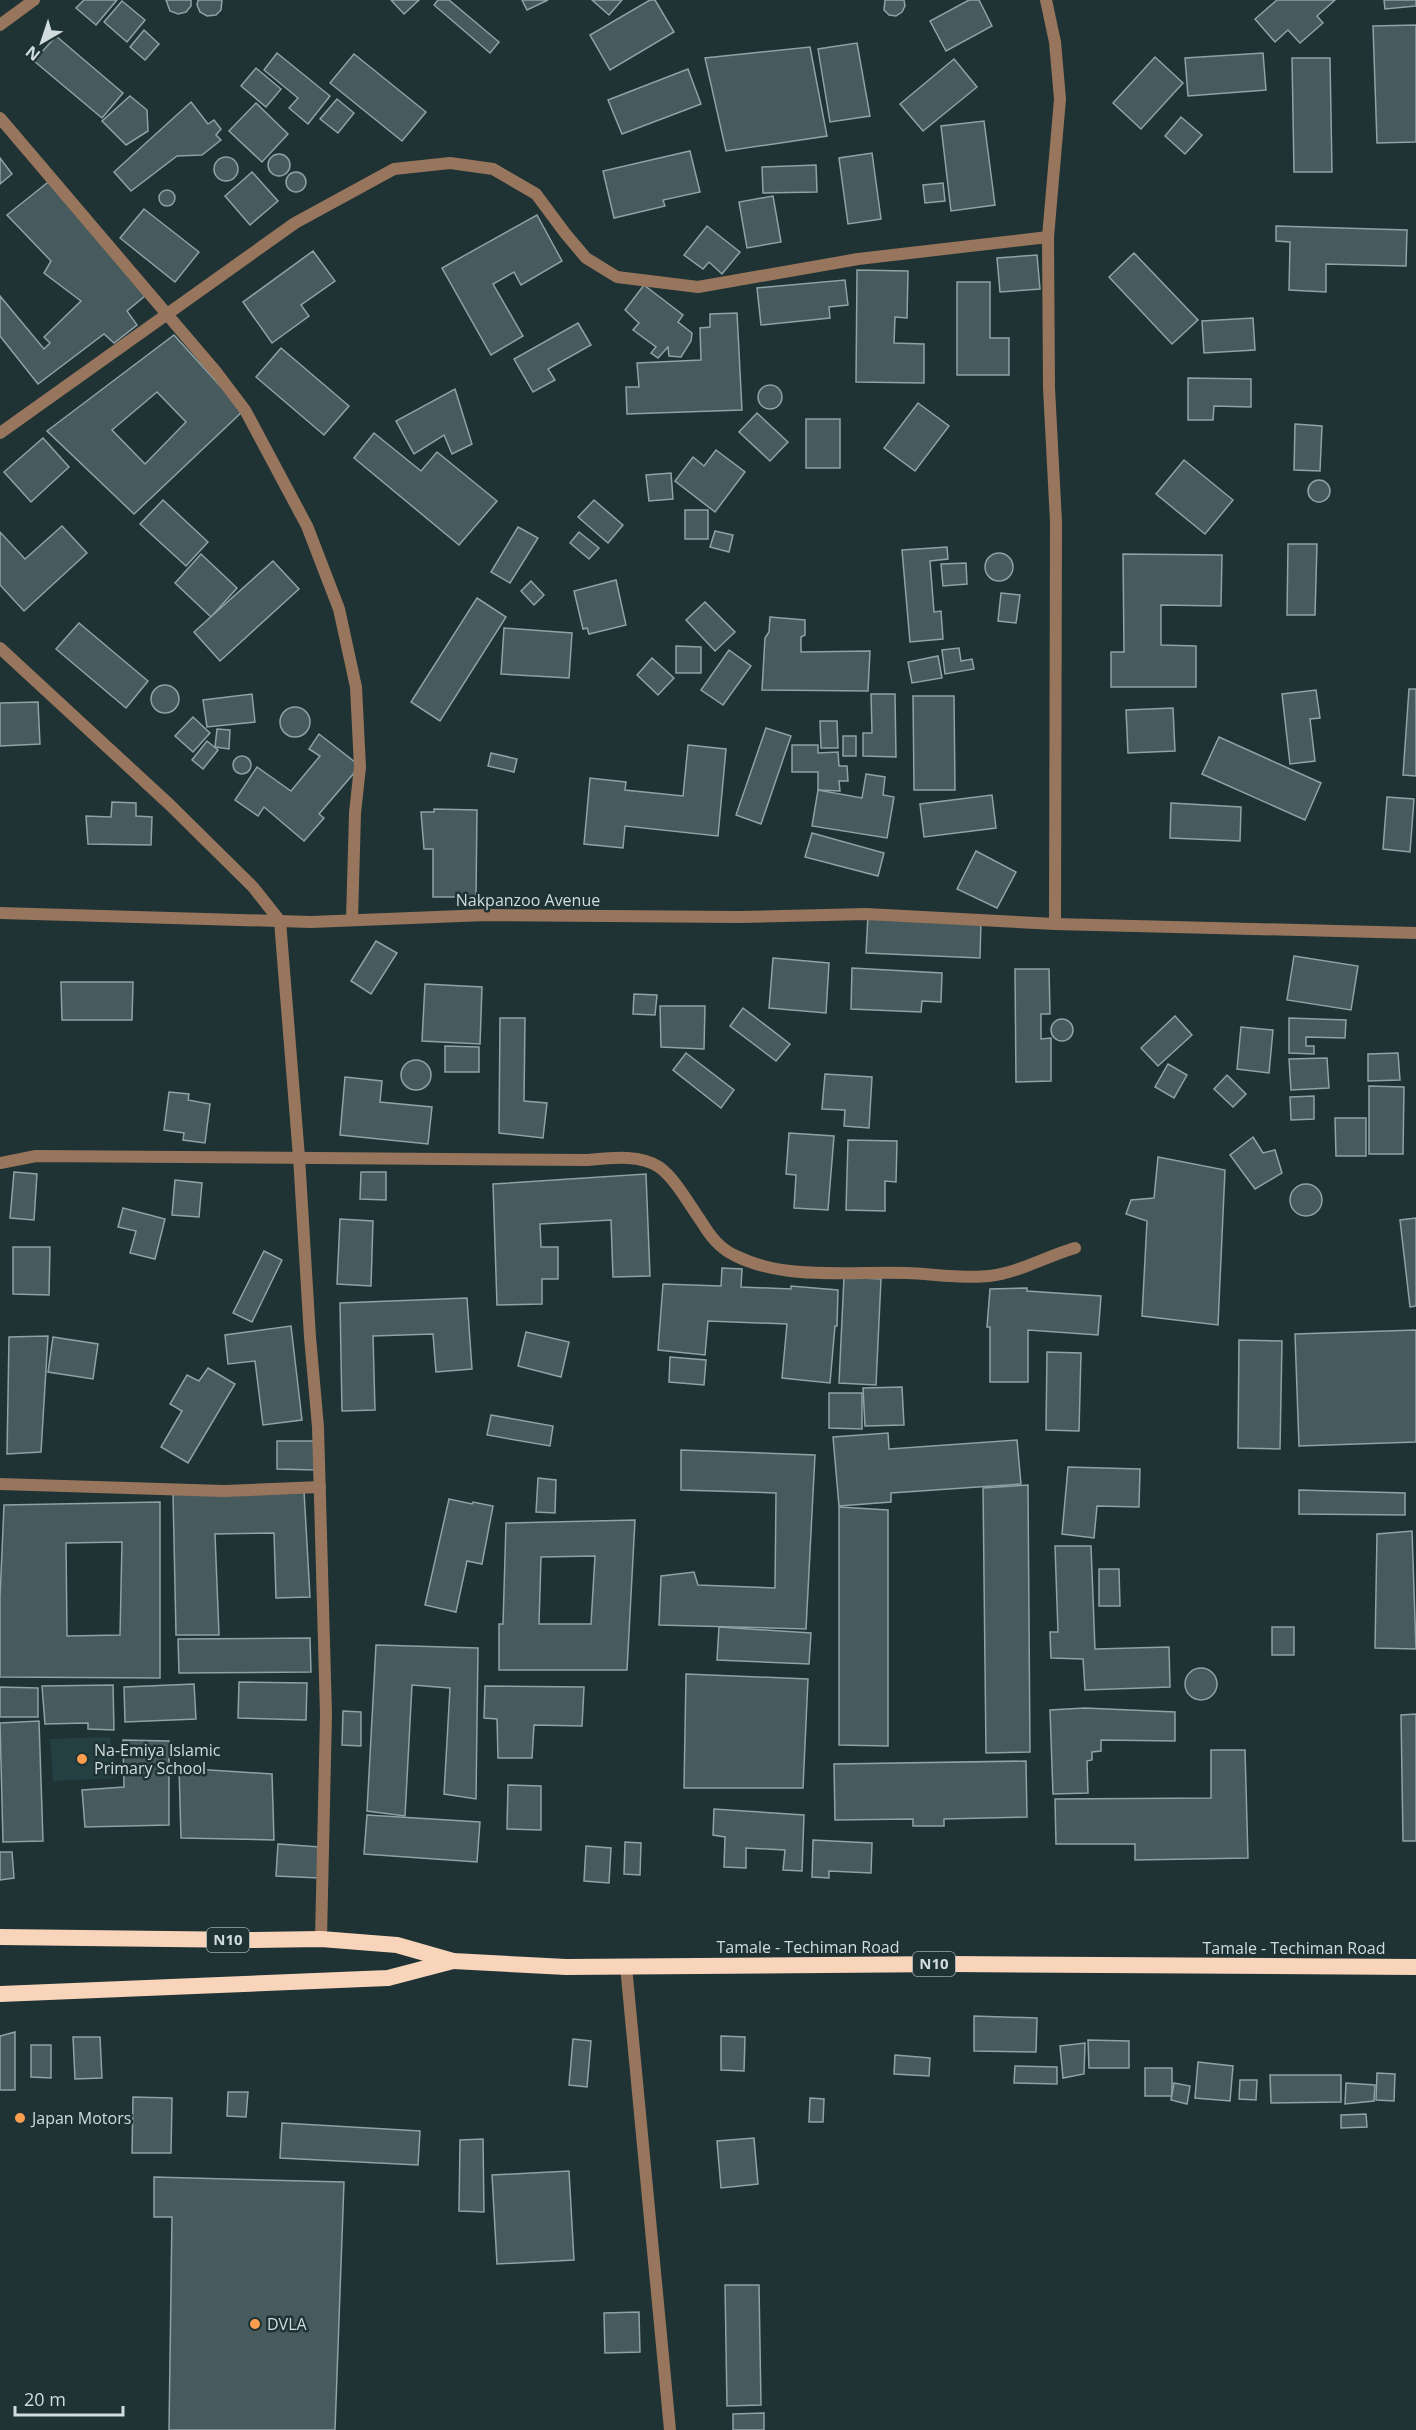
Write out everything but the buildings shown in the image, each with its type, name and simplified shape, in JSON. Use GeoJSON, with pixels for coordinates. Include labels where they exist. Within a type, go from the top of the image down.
{"type":"FeatureCollection","features":[{"type":"Feature","properties":{"kind":"highway","name":"N10"},"geometry":{"type":"LineString","coordinates":[[0,1937],[321,1939],[397,1945],[453,1961]]}},
{"type":"Feature","properties":{"kind":"highway","name":"N10"},"geometry":{"type":"LineString","coordinates":[[0,1994],[388,1978],[453,1961]]}},
{"type":"Feature","properties":{"kind":"highway","name":"Tamale - Techiman Road"},"geometry":{"type":"LineString","coordinates":[[453,1961],[566,1967],[963,1964],[1416,1967]]}},
{"type":"Feature","properties":{"kind":"street"},"geometry":{"type":"LineString","coordinates":[[0,25],[34,0]]}},
{"type":"Feature","properties":{"kind":"street"},"geometry":{"type":"LineString","coordinates":[[1046,0],[1055,42],[1060,99],[1048,237],[1049,388],[1056,522],[1055,924]]}},
{"type":"Feature","properties":{"kind":"street"},"geometry":{"type":"LineString","coordinates":[[0,118],[217,373],[256,428],[307,526],[339,609],[356,687],[360,767],[355,813],[352,920]]}},
{"type":"Feature","properties":{"kind":"street"},"geometry":{"type":"LineString","coordinates":[[0,434],[295,223],[394,169],[450,163],[493,169],[536,194],[586,258],[617,278],[698,287],[858,259],[1048,237]]}},
{"type":"Feature","properties":{"kind":"street"},"geometry":{"type":"LineString","coordinates":[[0,648],[170,805],[253,887],[280,921],[318,1426],[326,1714],[321,1939]]}},
{"type":"Feature","properties":{"kind":"street","name":"Nakpanzoo Avenue"},"geometry":{"type":"LineString","coordinates":[[0,913],[280,921],[486,915],[739,917],[866,914],[1055,924],[1416,933]]}},
{"type":"Feature","properties":{"kind":"street"},"geometry":{"type":"LineString","coordinates":[[0,1163],[36,1156],[588,1160],[620,1158],[640,1160],[660,1167],[679,1189],[714,1241],[736,1256],[772,1268],[816,1275],[861,1272],[989,1276],[1019,1269],[1048,1256],[1075,1248]]}},
{"type":"Feature","properties":{"kind":"street"},"geometry":{"type":"LineString","coordinates":[[0,1484],[224,1491],[320,1487]]}},
{"type":"Feature","properties":{"kind":"street"},"geometry":{"type":"LineString","coordinates":[[626,1966],[670,2430]]}},
{"type":"Feature","properties":{"kind":"shaded area","name":"Na-Emiya Islamic Primary School"},"geometry":{"type":"Polygon","coordinates":[[[110,1737],[116,1778],[53,1781],[50,1739],[110,1737]]]}},
{"type":"Feature","properties":{"kind":"place","name":"Na-Emiya Islamic Primary School"},"geometry":{"type":"Point","coordinates":[82,1759]}},
{"type":"Feature","properties":{"kind":"place","name":"Japan Motors"},"geometry":{"type":"Point","coordinates":[20,2118]}},
{"type":"Feature","properties":{"kind":"place","name":"DVLA"},"geometry":{"type":"Point","coordinates":[255,2324]}}]}
